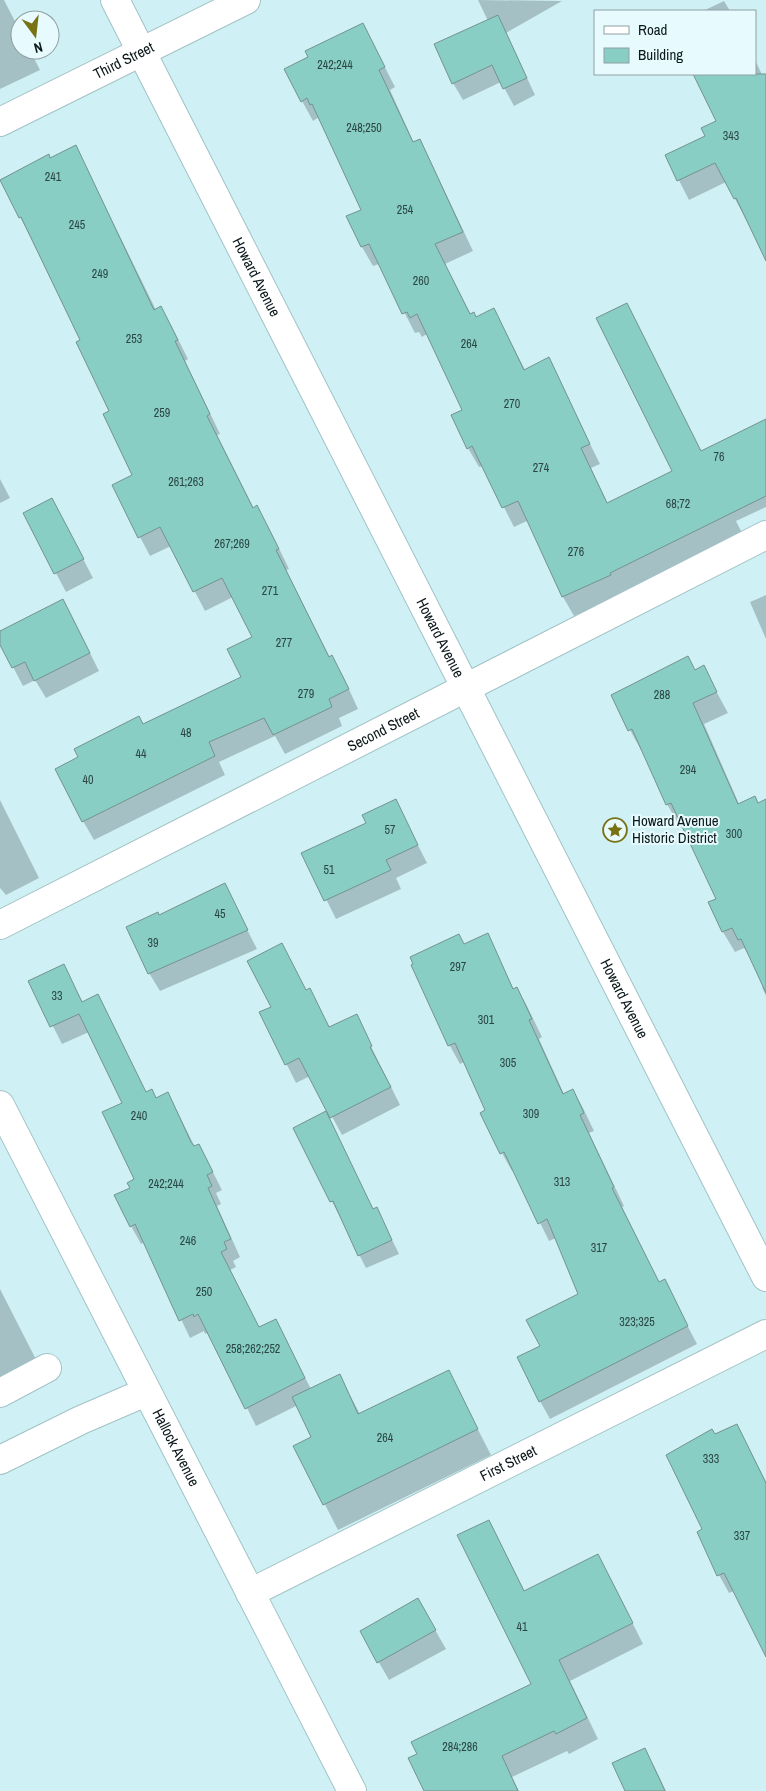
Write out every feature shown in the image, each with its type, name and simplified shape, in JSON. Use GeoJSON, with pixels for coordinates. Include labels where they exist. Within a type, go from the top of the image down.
{"type":"FeatureCollection","features":[{"type":"Feature","properties":{"kind":"street","name":"Howard Avenue"},"geometry":{"type":"LineString","coordinates":[[115,0],[766,1277]]}},
{"type":"Feature","properties":{"kind":"street","name":"Third Street"},"geometry":{"type":"LineString","coordinates":[[0,122],[246,0]]}},
{"type":"Feature","properties":{"kind":"street","name":"Second Street"},"geometry":{"type":"LineString","coordinates":[[0,925],[766,535]]}},
{"type":"Feature","properties":{"kind":"street","name":"Hallock Avenue"},"geometry":{"type":"LineString","coordinates":[[0,1105],[352,1791]]}},
{"type":"Feature","properties":{"kind":"street","name":"First Street"},"geometry":{"type":"LineString","coordinates":[[250,1593],[766,1334]]}},
{"type":"Feature","properties":{"kind":"street"},"geometry":{"type":"LineString","coordinates":[[0,1393],[47,1368]]}},
{"type":"Feature","properties":{"kind":"street"},"geometry":{"type":"LineString","coordinates":[[0,1460],[80,1420],[146,1392]]}},
{"type":"Feature","properties":{"kind":"building"},"geometry":{"type":"Polygon","coordinates":[[[498,15],[527,78],[503,89],[492,65],[452,84],[434,44],[498,15]]]}},
{"type":"Feature","properties":{"kind":"building"},"geometry":{"type":"Polygon","coordinates":[[[363,23],[385,67],[379,70],[413,142],[420,139],[463,232],[435,244],[470,314],[474,312],[476,317],[494,308],[524,370],[549,357],[590,444],[581,448],[607,503],[672,471],[596,318],[627,303],[701,451],[766,419],[766,496],[610,573],[611,575],[562,597],[518,501],[502,508],[472,446],[467,449],[451,415],[462,410],[417,314],[410,318],[407,312],[402,314],[369,244],[361,247],[346,216],[361,210],[312,104],[310,105],[307,98],[301,102],[284,69],[308,57],[305,51],[363,23]]]}},
{"type":"Feature","properties":{"kind":"building"},"geometry":{"type":"Polygon","coordinates":[[[766,74],[766,261],[736,198],[734,199],[715,163],[677,181],[665,155],[705,136],[701,128],[716,121],[693,75],[766,74]]]}},
{"type":"Feature","properties":{"kind":"building"},"geometry":{"type":"Polygon","coordinates":[[[76,145],[154,310],[161,306],[178,340],[175,341],[210,414],[207,416],[253,508],[257,505],[279,549],[276,550],[329,657],[332,655],[349,689],[329,699],[332,707],[273,735],[264,718],[209,742],[215,756],[82,822],[55,769],[78,757],[74,749],[139,716],[143,724],[241,677],[227,649],[252,637],[222,578],[193,592],[160,527],[138,538],[112,485],[132,475],[103,414],[109,411],[76,342],[80,340],[21,217],[19,218],[0,180],[49,154],[50,158],[76,145]]]}},
{"type":"Feature","properties":{"kind":"building"},"geometry":{"type":"Polygon","coordinates":[[[52,498],[84,559],[54,574],[23,513],[52,498]]]}},
{"type":"Feature","properties":{"kind":"building"},"geometry":{"type":"Polygon","coordinates":[[[63,599],[90,653],[34,681],[25,662],[12,668],[0,645],[0,631],[63,599]]]}},
{"type":"Feature","properties":{"kind":"building"},"geometry":{"type":"Polygon","coordinates":[[[688,656],[695,670],[704,665],[717,692],[693,703],[738,804],[755,796],[758,803],[766,799],[766,993],[741,939],[738,940],[732,928],[722,932],[708,902],[716,899],[671,803],[666,805],[632,729],[628,731],[611,695],[688,656]]]}},
{"type":"Feature","properties":{"kind":"building"},"geometry":{"type":"Polygon","coordinates":[[[396,799],[418,845],[386,860],[391,870],[324,901],[301,853],[366,823],[362,815],[396,799]]]}},
{"type":"Feature","properties":{"kind":"building"},"geometry":{"type":"Polygon","coordinates":[[[225,883],[248,930],[148,974],[126,927],[158,912],[159,915],[225,883]]]}},
{"type":"Feature","properties":{"kind":"building"},"geometry":{"type":"Polygon","coordinates":[[[488,933],[513,989],[517,987],[532,1019],[529,1020],[563,1094],[573,1089],[584,1113],[580,1115],[614,1187],[612,1188],[659,1282],[665,1279],[688,1326],[539,1402],[517,1357],[540,1346],[526,1320],[578,1294],[547,1219],[538,1224],[504,1152],[500,1154],[480,1113],[485,1110],[455,1043],[448,1046],[411,965],[413,964],[410,957],[459,934],[464,944],[488,933]]]}},
{"type":"Feature","properties":{"kind":"building"},"geometry":{"type":"Polygon","coordinates":[[[282,943],[306,990],[310,988],[329,1027],[357,1014],[372,1046],[370,1047],[391,1087],[330,1118],[299,1058],[285,1065],[259,1012],[271,1007],[247,961],[282,943]]]}},
{"type":"Feature","properties":{"kind":"building"},"geometry":{"type":"Polygon","coordinates":[[[64,964],[82,1002],[98,994],[146,1092],[152,1089],[156,1098],[168,1092],[191,1142],[194,1146],[199,1144],[213,1172],[207,1175],[212,1186],[208,1188],[231,1239],[224,1242],[227,1249],[221,1252],[259,1327],[276,1319],[305,1378],[245,1409],[198,1314],[194,1317],[193,1314],[179,1321],[135,1224],[130,1227],[114,1195],[130,1188],[127,1183],[134,1179],[102,1112],[122,1103],[79,1014],[50,1027],[28,981],[64,964]]]}},
{"type":"Feature","properties":{"kind":"building"},"geometry":{"type":"Polygon","coordinates":[[[326,1111],[373,1209],[377,1207],[392,1240],[358,1256],[333,1201],[330,1202],[293,1128],[326,1111]]]}},
{"type":"Feature","properties":{"kind":"building"},"geometry":{"type":"Polygon","coordinates":[[[449,1370],[478,1429],[323,1505],[293,1446],[311,1437],[292,1397],[340,1374],[358,1414],[449,1370]]]}},
{"type":"Feature","properties":{"kind":"building"},"geometry":{"type":"Polygon","coordinates":[[[737,1424],[766,1483],[766,1657],[724,1573],[717,1576],[697,1532],[702,1529],[666,1455],[712,1429],[715,1434],[737,1424]]]}},
{"type":"Feature","properties":{"kind":"building"},"geometry":{"type":"Polygon","coordinates":[[[489,1520],[524,1591],[598,1554],[633,1623],[559,1660],[587,1718],[556,1734],[554,1731],[502,1756],[518,1791],[424,1791],[408,1758],[417,1754],[411,1742],[531,1684],[457,1535],[489,1520]]]}},
{"type":"Feature","properties":{"kind":"building"},"geometry":{"type":"Polygon","coordinates":[[[418,1598],[436,1630],[377,1663],[360,1631],[418,1598]]]}},
{"type":"Feature","properties":{"kind":"building"},"geometry":{"type":"Polygon","coordinates":[[[645,1748],[665,1791],[625,1791],[612,1763],[645,1748]]]}},
{"type":"Feature","properties":{"kind":"place","name":"Howard Avenue Historic District"},"geometry":{"type":"Point","coordinates":[615,830]}}]}
